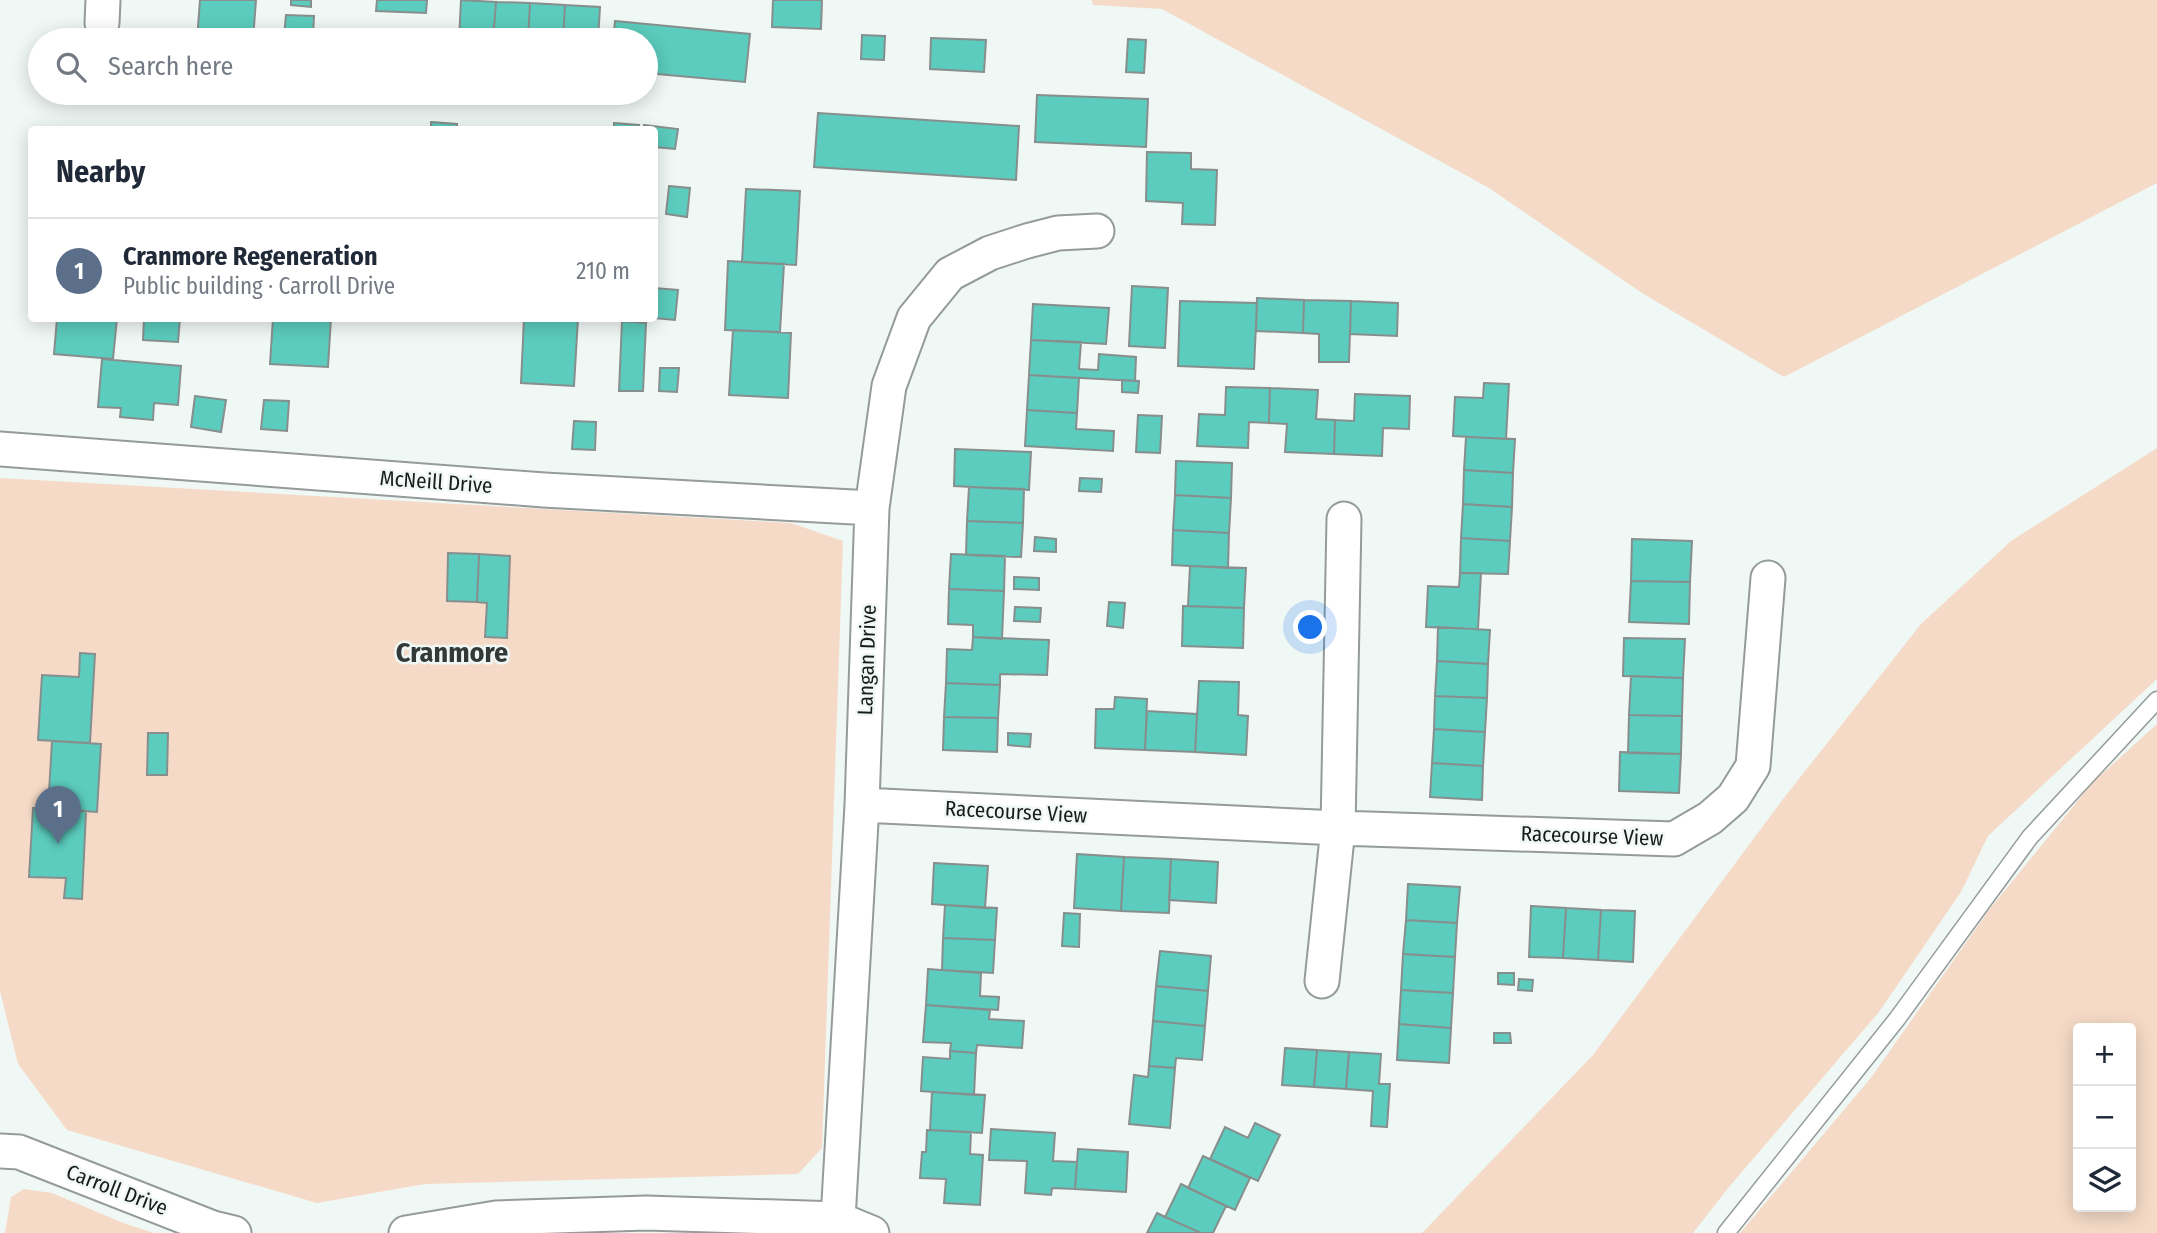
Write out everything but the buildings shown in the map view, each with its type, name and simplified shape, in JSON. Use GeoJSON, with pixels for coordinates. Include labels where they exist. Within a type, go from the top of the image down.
{"type":"FeatureCollection","features":[{"type":"Feature","properties":{"kind":"street","name":"Langan Drive"},"geometry":{"type":"LineString","coordinates":[[838,1219],[862,805],[872,508],[890,386],[914,318],[950,274],[990,253],[1058,233],[1097,232]]}},
{"type":"Feature","properties":{"kind":"street","name":"McNeill Drive"},"geometry":{"type":"LineString","coordinates":[[0,449],[544,490],[872,508]]}},
{"type":"Feature","properties":{"kind":"street"},"geometry":{"type":"LineString","coordinates":[[1322,981],[1338,828],[1344,519]]}},
{"type":"Feature","properties":{"kind":"street","name":"Racecourse View"},"geometry":{"type":"LineString","coordinates":[[862,805],[1338,828],[1674,839],[1710,818],[1733,798],[1753,766],[1768,578]]}},
{"type":"Feature","properties":{"kind":"street","name":"Carroll Drive"},"geometry":{"type":"LineString","coordinates":[[0,1151],[19,1152],[213,1228],[234,1233]]}},
{"type":"Feature","properties":{"kind":"street"},"geometry":{"type":"LineString","coordinates":[[406,1233],[496,1218],[646,1213],[838,1219],[872,1233]]}},
{"type":"Feature","properties":{"kind":"lane"},"geometry":{"type":"LineString","coordinates":[[1726,1233],[1897,1019],[2030,837],[2157,700]]}},
{"type":"Feature","properties":{"kind":"shaded area"},"geometry":{"type":"Polygon","coordinates":[[[1092,0],[2157,0],[2157,183],[1784,377],[1642,293],[1489,188],[1162,9],[1093,5],[1092,0]]]}},
{"type":"Feature","properties":{"kind":"shaded area"},"geometry":{"type":"Polygon","coordinates":[[[2157,448],[2157,679],[1988,836],[1961,892],[1879,1012],[1693,1233],[1422,1233],[1593,1055],[1783,799],[1921,624],[2011,541],[2157,448]]]}},
{"type":"Feature","properties":{"kind":"shaded area"},"geometry":{"type":"Polygon","coordinates":[[[0,478],[791,523],[843,541],[822,1148],[798,1174],[425,1184],[317,1203],[67,1130],[18,1064],[0,991],[0,478]]]}},
{"type":"Feature","properties":{"kind":"shaded area"},"geometry":{"type":"Polygon","coordinates":[[[2157,724],[2157,1233],[1740,1233],[1870,1079],[1989,910],[2093,782],[2157,724]]]}},
{"type":"Feature","properties":{"kind":"shaded area"},"geometry":{"type":"Polygon","coordinates":[[[24,1189],[52,1193],[154,1233],[5,1233],[11,1197],[24,1189]]]}},
{"type":"Feature","properties":{"kind":"place","name":"Cranmore Regeneration"},"geometry":{"type":"Point","coordinates":[58,844]}},
{"type":"Feature","properties":{"kind":"district","name":"Cranmore"},"geometry":{"type":"Point","coordinates":[452,652]}}]}
